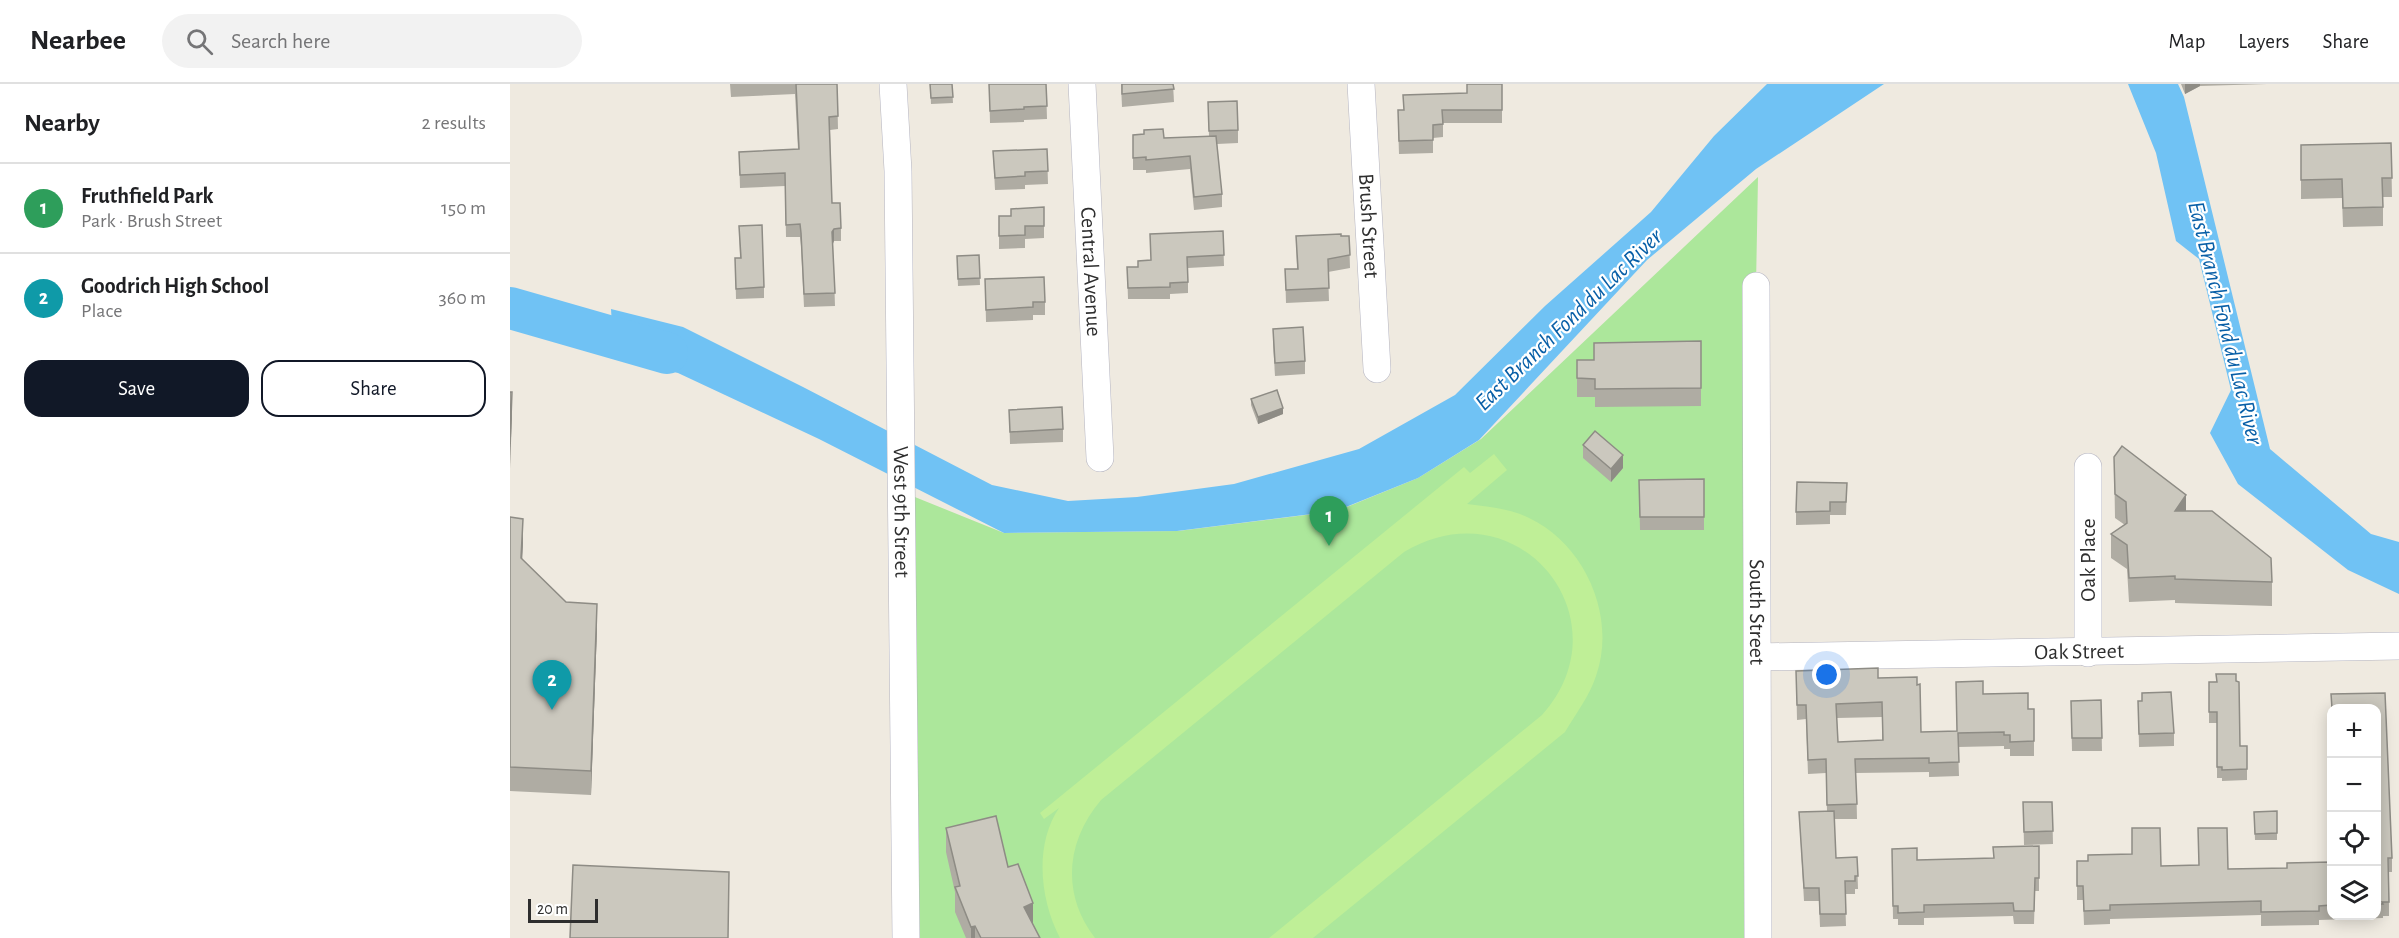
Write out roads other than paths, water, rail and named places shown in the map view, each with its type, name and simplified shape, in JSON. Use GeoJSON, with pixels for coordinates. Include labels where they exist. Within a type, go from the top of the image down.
{"type":"FeatureCollection","features":[{"type":"Feature","properties":{"kind":"street","name":"West 9th Street"},"geometry":{"type":"LineString","coordinates":[[893,84],[898,171],[906,938]]}},
{"type":"Feature","properties":{"kind":"street","name":"Central Avenue"},"geometry":{"type":"LineString","coordinates":[[1082,84],[1101,458]]}},
{"type":"Feature","properties":{"kind":"street","name":"Brush Street"},"geometry":{"type":"LineString","coordinates":[[1360,84],[1377,369]]}},
{"type":"Feature","properties":{"kind":"street","name":"South Street"},"geometry":{"type":"LineString","coordinates":[[1756,286],[1758,938]]}},
{"type":"Feature","properties":{"kind":"street","name":"Oak Place"},"geometry":{"type":"LineString","coordinates":[[2088,467],[2088,652]]}},
{"type":"Feature","properties":{"kind":"street","name":"Oak Street"},"geometry":{"type":"LineString","coordinates":[[1758,657],[2399,646]]}},
{"type":"Feature","properties":{"kind":"water"},"geometry":{"type":"Polygon","coordinates":[[[1767,84],[1884,84],[1756,169],[1647,260],[1479,440],[1418,478],[1336,511],[1177,531],[1004,533],[819,439],[678,373],[614,359],[611,309],[683,327],[992,485],[1068,501],[1137,497],[1234,484],[1359,449],[1455,395],[1545,306],[1651,212],[1714,136],[1767,84]]]}},
{"type":"Feature","properties":{"kind":"water"},"geometry":{"type":"Polygon","coordinates":[[[2128,84],[2178,84],[2184,97],[2270,449],[2371,534],[2399,542],[2399,594],[2348,570],[2238,484],[2210,433],[2231,390],[2199,259],[2176,241],[2156,153],[2128,84]]]}},
{"type":"Feature","properties":{"kind":"waterway","name":"East Branch Fond du Lac River"},"geometry":{"type":"LineString","coordinates":[[510,308],[667,353]]}},
{"type":"Feature","properties":{"kind":"place","name":"Fruthfield Park"},"geometry":{"type":"Point","coordinates":[1329,546]}},
{"type":"Feature","properties":{"kind":"place","name":"Goodrich High School"},"geometry":{"type":"Point","coordinates":[552,710]}}]}
